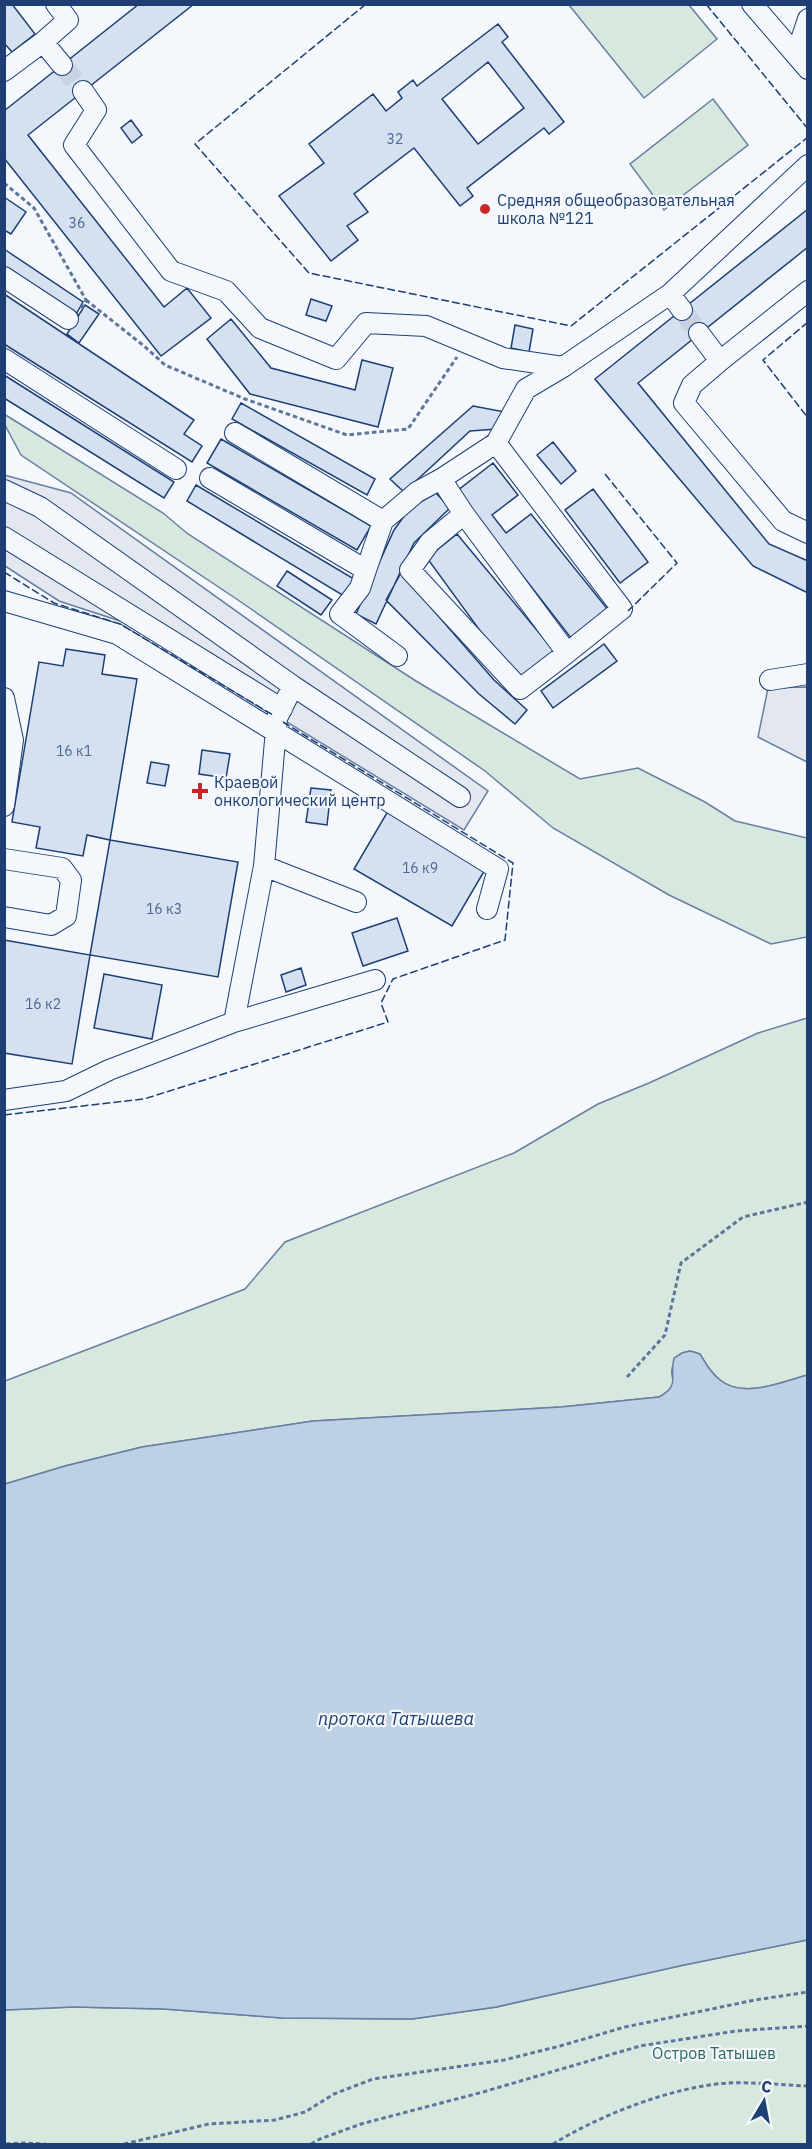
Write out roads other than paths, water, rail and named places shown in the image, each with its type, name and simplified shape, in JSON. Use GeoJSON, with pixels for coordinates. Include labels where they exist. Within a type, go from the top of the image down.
{"type":"FeatureCollection","features":[{"type":"Feature","properties":{"kind":"street"},"geometry":{"type":"LineString","coordinates":[[4,71],[68,20],[56,4]]}},
{"type":"Feature","properties":{"kind":"street"},"geometry":{"type":"LineString","coordinates":[[752,4],[802,62]]}},
{"type":"Feature","properties":{"kind":"street"},"geometry":{"type":"LineString","coordinates":[[802,62],[807,19]]}},
{"type":"Feature","properties":{"kind":"street"},"geometry":{"type":"LineString","coordinates":[[43,42],[62,65]]}},
{"type":"Feature","properties":{"kind":"street"},"geometry":{"type":"LineString","coordinates":[[83,91],[96,110],[74,145],[171,271],[226,291],[260,328],[336,359],[366,323],[426,326],[503,358],[563,367]]}},
{"type":"Feature","properties":{"kind":"street"},"geometry":{"type":"LineString","coordinates":[[397,656],[340,614],[360,588],[383,521],[417,492],[441,479],[496,442],[526,389],[563,367],[669,294],[807,165]]}},
{"type":"Feature","properties":{"kind":"street"},"geometry":{"type":"LineString","coordinates":[[4,277],[68,319]]}},
{"type":"Feature","properties":{"kind":"street"},"geometry":{"type":"LineString","coordinates":[[807,291],[692,385],[684,403],[783,521],[807,534]]}},
{"type":"Feature","properties":{"kind":"street"},"geometry":{"type":"LineString","coordinates":[[669,294],[682,310]]}},
{"type":"Feature","properties":{"kind":"street"},"geometry":{"type":"LineString","coordinates":[[699,333],[720,361]]}},
{"type":"Feature","properties":{"kind":"street"},"geometry":{"type":"LineString","coordinates":[[4,359],[176,469]]}},
{"type":"Feature","properties":{"kind":"street"},"geometry":{"type":"LineString","coordinates":[[235,433],[383,521]]}},
{"type":"Feature","properties":{"kind":"street"},"geometry":{"type":"LineString","coordinates":[[464,514],[430,542],[410,570],[520,689],[622,609],[496,442]]}},
{"type":"Feature","properties":{"kind":"street"},"geometry":{"type":"LineString","coordinates":[[210,478],[366,570]]}},
{"type":"Feature","properties":{"kind":"street"},"geometry":{"type":"LineString","coordinates":[[441,479],[464,514],[567,652]]}},
{"type":"Feature","properties":{"kind":"street"},"geometry":{"type":"LineString","coordinates":[[4,490],[40,507],[293,686],[459,797]]}},
{"type":"Feature","properties":{"kind":"street"},"geometry":{"type":"LineString","coordinates":[[4,537],[282,709]]}},
{"type":"Feature","properties":{"kind":"street"},"geometry":{"type":"LineString","coordinates":[[4,601],[117,634],[498,868],[487,909]]}},
{"type":"Feature","properties":{"kind":"street"},"geometry":{"type":"LineString","coordinates":[[770,680],[807,674]]}},
{"type":"Feature","properties":{"kind":"street"},"geometry":{"type":"LineString","coordinates":[[234,1022],[264,866],[277,718],[293,686]]}},
{"type":"Feature","properties":{"kind":"street"},"geometry":{"type":"LineString","coordinates":[[4,698],[13,740],[4,807]]}},
{"type":"Feature","properties":{"kind":"street"},"geometry":{"type":"LineString","coordinates":[[4,859],[62,868],[71,880],[66,916],[51,925],[4,917]]}},
{"type":"Feature","properties":{"kind":"street"},"geometry":{"type":"LineString","coordinates":[[264,866],[356,902]]}},
{"type":"Feature","properties":{"kind":"street"},"geometry":{"type":"LineString","coordinates":[[4,1100],[66,1091],[109,1070],[234,1022],[375,980]]}},
{"type":"Feature","properties":{"kind":"water","name":"протока Татышева"},"geometry":{"type":"Polygon","coordinates":[[[690,1351],[700,1354],[711,1371],[729,1386],[751,1389],[775,1385],[807,1375],[807,1940],[496,2007],[412,2019],[282,2018],[164,2009],[73,2007],[5,2010],[5,1484],[142,1447],[313,1421],[561,1407],[659,1397],[670,1389],[672,1384],[674,1358],[690,1351]]]}},
{"type":"Feature","properties":{"kind":"tunnel"},"geometry":{"type":"LineString","coordinates":[[62,65],[83,91]]}},
{"type":"Feature","properties":{"kind":"tunnel"},"geometry":{"type":"LineString","coordinates":[[682,310],[699,333]]}},
{"type":"Feature","properties":{"kind":"place","name":"Средняя общеобразовательная школа №121"},"geometry":{"type":"Point","coordinates":[485,209]}},
{"type":"Feature","properties":{"kind":"place","name":"Краевой онкологический центр"},"geometry":{"type":"Point","coordinates":[200,791]}},
{"type":"Feature","properties":{"kind":"park label","name":"Остров Татышев"},"geometry":{"type":"Point","coordinates":[714,2053]}}]}
